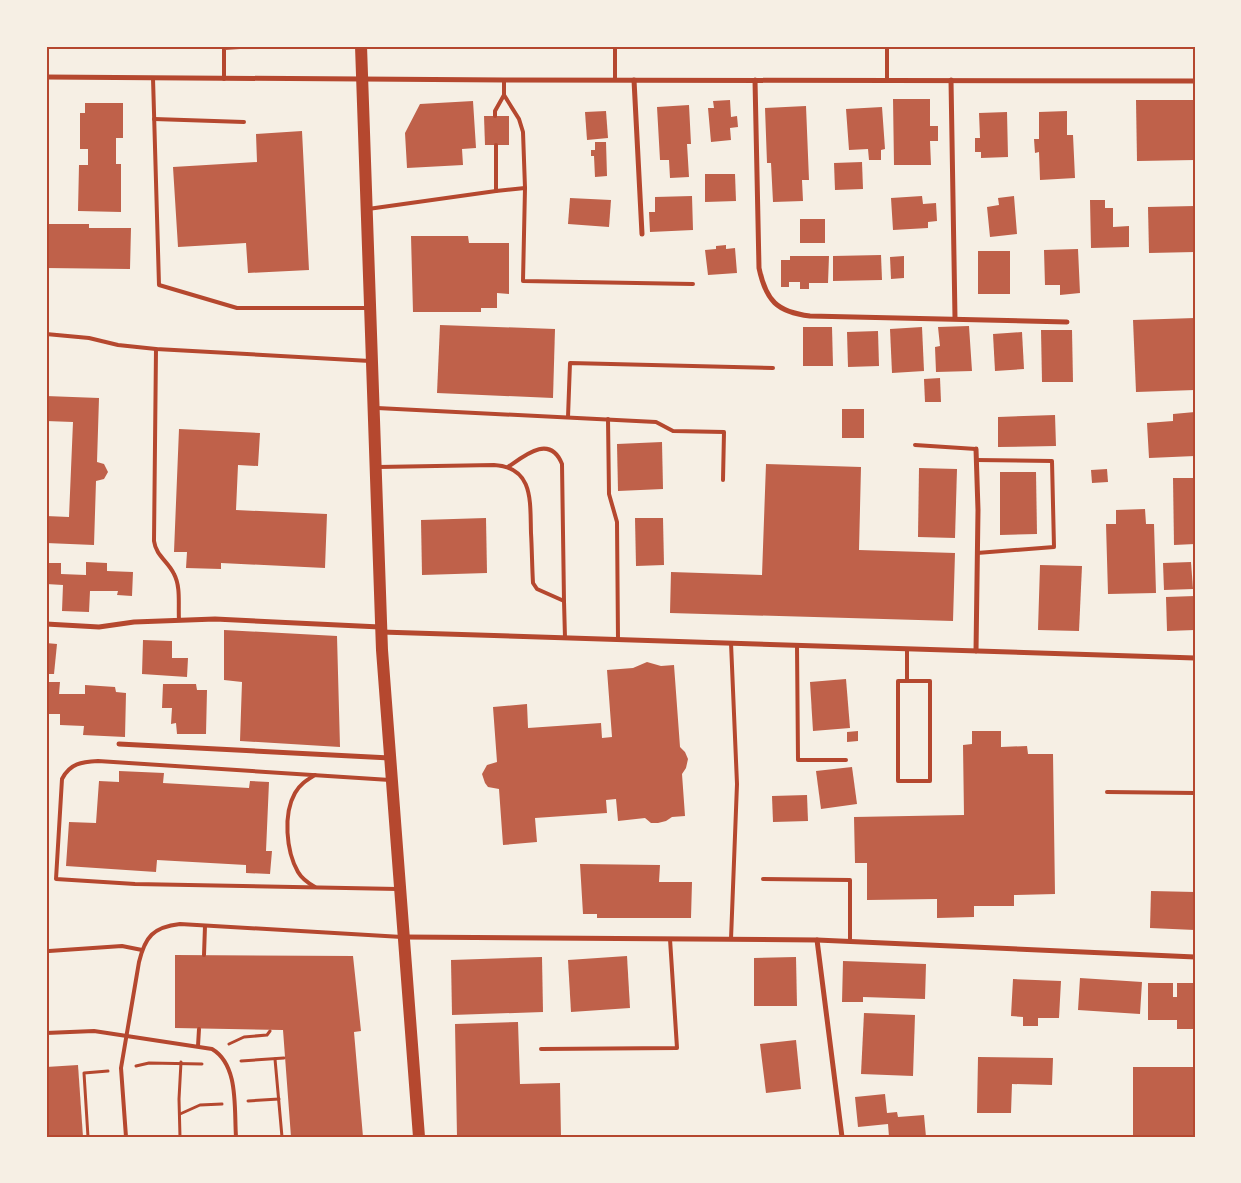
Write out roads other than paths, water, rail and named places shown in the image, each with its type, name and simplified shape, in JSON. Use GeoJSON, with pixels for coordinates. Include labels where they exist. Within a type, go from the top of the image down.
{"type":"FeatureCollection","features":[{"type":"Feature","properties":{"kind":"main road"},"geometry":{"type":"LineString","coordinates":[[361,46],[364,79],[381,630],[419,1137]]}},
{"type":"Feature","properties":{"kind":"street"},"geometry":{"type":"LineString","coordinates":[[46,77],[1195,81]]}},
{"type":"Feature","properties":{"kind":"street"},"geometry":{"type":"LineString","coordinates":[[634,80],[642,234]]}},
{"type":"Feature","properties":{"kind":"street"},"geometry":{"type":"LineString","coordinates":[[755,80],[759,268],[762,285],[769,297],[779,308],[793,314],[810,316],[1066,322]]}},
{"type":"Feature","properties":{"kind":"street"},"geometry":{"type":"LineString","coordinates":[[951,80],[955,318]]}},
{"type":"Feature","properties":{"kind":"street"},"geometry":{"type":"LineString","coordinates":[[976,449],[976,651]]}},
{"type":"Feature","properties":{"kind":"street"},"geometry":{"type":"LineString","coordinates":[[46,624],[99,627],[134,622],[226,619],[381,630],[565,638],[1195,658]]}},
{"type":"Feature","properties":{"kind":"street"},"geometry":{"type":"LineString","coordinates":[[119,744],[390,758]]}},
{"type":"Feature","properties":{"kind":"street"},"geometry":{"type":"LineString","coordinates":[[404,937],[817,940],[1195,957]]}},
{"type":"Feature","properties":{"kind":"street"},"geometry":{"type":"LineString","coordinates":[[817,940],[842,1137]]}},
{"type":"Feature","properties":{"kind":"lane"},"geometry":{"type":"LineString","coordinates":[[224,79],[223,47],[256,46]]}},
{"type":"Feature","properties":{"kind":"lane"},"geometry":{"type":"LineString","coordinates":[[550,46],[570,46]]}},
{"type":"Feature","properties":{"kind":"lane"},"geometry":{"type":"LineString","coordinates":[[615,46],[615,80]]}},
{"type":"Feature","properties":{"kind":"lane"},"geometry":{"type":"LineString","coordinates":[[887,46],[887,80]]}},
{"type":"Feature","properties":{"kind":"lane"},"geometry":{"type":"LineString","coordinates":[[153,78],[159,285],[237,308],[371,308]]}},
{"type":"Feature","properties":{"kind":"lane"},"geometry":{"type":"LineString","coordinates":[[495,116],[495,111],[504,95],[504,80]]}},
{"type":"Feature","properties":{"kind":"lane"},"geometry":{"type":"LineString","coordinates":[[504,95],[519,119],[523,132],[525,188],[524,281],[692,284]]}},
{"type":"Feature","properties":{"kind":"lane"},"geometry":{"type":"LineString","coordinates":[[154,119],[244,122]]}},
{"type":"Feature","properties":{"kind":"lane"},"geometry":{"type":"LineString","coordinates":[[496,145],[496,190]]}},
{"type":"Feature","properties":{"kind":"lane"},"geometry":{"type":"LineString","coordinates":[[368,209],[496,190],[525,188]]}},
{"type":"Feature","properties":{"kind":"lane"},"geometry":{"type":"LineString","coordinates":[[46,334],[89,338],[118,345],[156,349],[373,362]]}},
{"type":"Feature","properties":{"kind":"lane"},"geometry":{"type":"LineString","coordinates":[[156,349],[154,541],[158,554],[176,578],[179,620]]}},
{"type":"Feature","properties":{"kind":"lane"},"geometry":{"type":"LineString","coordinates":[[568,417],[570,364],[773,368]]}},
{"type":"Feature","properties":{"kind":"lane"},"geometry":{"type":"LineString","coordinates":[[374,407],[656,422],[673,431],[724,432],[723,480]]}},
{"type":"Feature","properties":{"kind":"lane"},"geometry":{"type":"LineString","coordinates":[[608,419],[609,494],[617,522],[618,640]]}},
{"type":"Feature","properties":{"kind":"lane"},"geometry":{"type":"LineString","coordinates":[[915,446],[976,449]]}},
{"type":"Feature","properties":{"kind":"lane"},"geometry":{"type":"LineString","coordinates":[[508,467],[530,452],[543,448],[556,453],[562,464],[565,638]]}},
{"type":"Feature","properties":{"kind":"lane"},"geometry":{"type":"LineString","coordinates":[[976,460],[1052,461],[1054,547],[977,553]]}},
{"type":"Feature","properties":{"kind":"lane"},"geometry":{"type":"LineString","coordinates":[[376,468],[494,465],[508,467],[521,476],[529,491],[533,583],[537,589],[564,601]]}},
{"type":"Feature","properties":{"kind":"lane"},"geometry":{"type":"LineString","coordinates":[[731,643],[737,784],[731,939]]}},
{"type":"Feature","properties":{"kind":"lane"},"geometry":{"type":"LineString","coordinates":[[797,646],[798,760],[846,760]]}},
{"type":"Feature","properties":{"kind":"lane"},"geometry":{"type":"LineString","coordinates":[[906,681],[907,649]]}},
{"type":"Feature","properties":{"kind":"lane"},"geometry":{"type":"LineString","coordinates":[[898,681],[906,681],[930,681],[930,781],[898,781],[898,681]]}},
{"type":"Feature","properties":{"kind":"lane"},"geometry":{"type":"LineString","coordinates":[[392,780],[98,761],[78,763],[70,768],[62,779],[56,879],[135,884],[400,889]]}},
{"type":"Feature","properties":{"kind":"lane"},"geometry":{"type":"LineString","coordinates":[[315,775],[300,786],[295,793],[291,801],[288,821],[289,842],[294,862],[302,878],[315,887]]}},
{"type":"Feature","properties":{"kind":"lane"},"geometry":{"type":"LineString","coordinates":[[1107,792],[1195,793]]}},
{"type":"Feature","properties":{"kind":"lane"},"geometry":{"type":"LineString","coordinates":[[763,879],[850,880],[850,942]]}},
{"type":"Feature","properties":{"kind":"lane"},"geometry":{"type":"LineString","coordinates":[[126,1137],[121,1068],[142,950],[153,933],[161,928],[180,924],[404,937]]}},
{"type":"Feature","properties":{"kind":"lane"},"geometry":{"type":"LineString","coordinates":[[204,955],[206,926]]}},
{"type":"Feature","properties":{"kind":"lane"},"geometry":{"type":"LineString","coordinates":[[541,1049],[677,1048],[670,939]]}},
{"type":"Feature","properties":{"kind":"lane"},"geometry":{"type":"LineString","coordinates":[[48,951],[122,946],[142,950]]}},
{"type":"Feature","properties":{"kind":"lane"},"geometry":{"type":"LineString","coordinates":[[198,1046],[199,1028]]}},
{"type":"Feature","properties":{"kind":"lane"},"geometry":{"type":"LineString","coordinates":[[46,1033],[86,1030],[198,1046],[218,1052],[228,1065],[232,1080],[236,1137]]}}]}
